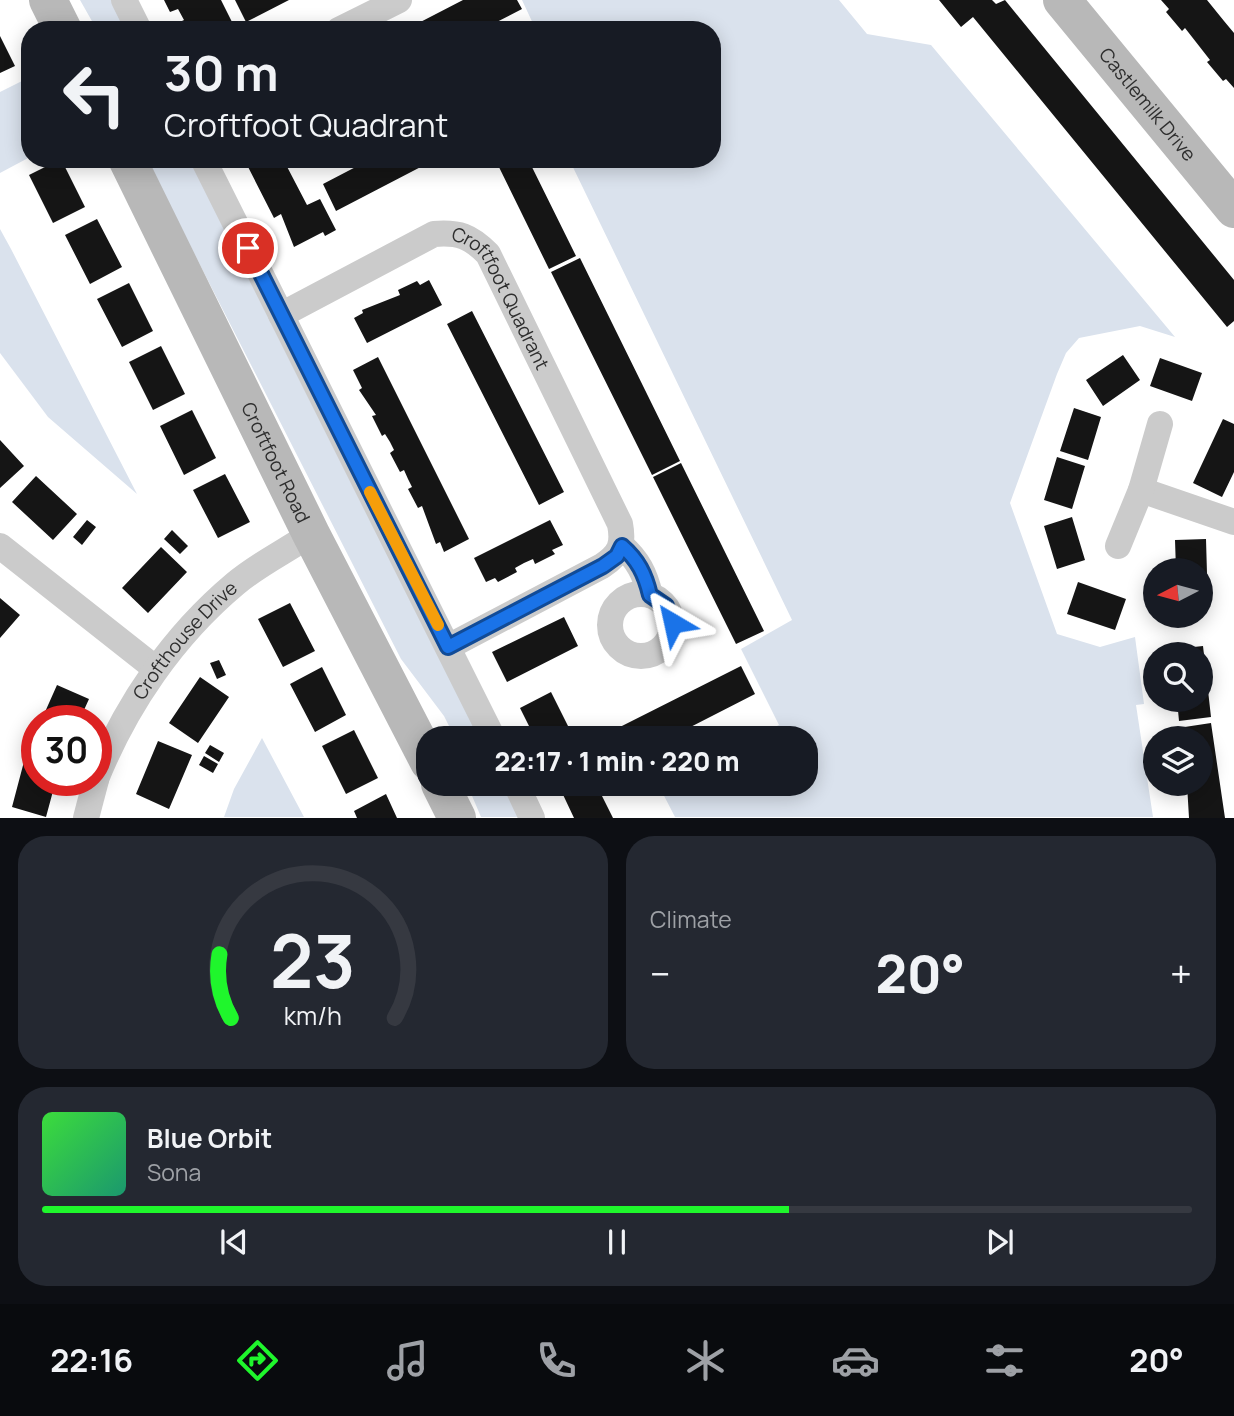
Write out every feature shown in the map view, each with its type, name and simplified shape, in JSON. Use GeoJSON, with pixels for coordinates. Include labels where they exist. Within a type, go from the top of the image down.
{"type":"FeatureCollection","features":[{"type":"Feature","properties":{"kind":"street"},"geometry":{"type":"LineString","coordinates":[[48,0],[58,21]]}},
{"type":"Feature","properties":{"kind":"street"},"geometry":{"type":"LineString","coordinates":[[124,0],[134,21]]}},
{"type":"Feature","properties":{"kind":"street"},"geometry":{"type":"LineString","coordinates":[[357,21],[399,0]]}},
{"type":"Feature","properties":{"kind":"street","name":"Castlemilk Drive"},"geometry":{"type":"LineString","coordinates":[[1062,0],[1234,209]]}},
{"type":"Feature","properties":{"kind":"street","name":"Croftfoot Road"},"geometry":{"type":"LineString","coordinates":[[131,168],[311,534],[416,737]]}},
{"type":"Feature","properties":{"kind":"street"},"geometry":{"type":"LineString","coordinates":[[208,168],[487,726]]}},
{"type":"Feature","properties":{"kind":"street","name":"Croftfoot Quadrant"},"geometry":{"type":"LineString","coordinates":[[281,315],[434,234],[457,232],[474,240],[488,254],[620,524],[622,546],[640,566],[650,595]]}},
{"type":"Feature","properties":{"kind":"street"},"geometry":{"type":"LineString","coordinates":[[1118,546],[1141,490],[1160,424]]}},
{"type":"Feature","properties":{"kind":"street"},"geometry":{"type":"LineString","coordinates":[[1141,490],[1234,522]]}},
{"type":"Feature","properties":{"kind":"street","name":"Crofthouse Drive"},"geometry":{"type":"LineString","coordinates":[[112,742],[156,668],[194,621],[236,583],[311,534]]}},
{"type":"Feature","properties":{"kind":"street"},"geometry":{"type":"LineString","coordinates":[[0,546],[156,668]]}},
{"type":"Feature","properties":{"kind":"street"},"geometry":{"type":"LineString","coordinates":[[448,647],[603,566],[617,556],[622,546]]}},
{"type":"Feature","properties":{"kind":"street","name":"Crofthouse Drive"},"geometry":{"type":"LineString","coordinates":[[86,817],[92,796]]}},
{"type":"Feature","properties":{"kind":"street"},"geometry":{"type":"LineString","coordinates":[[446,796],[457,817]]}},
{"type":"Feature","properties":{"kind":"street"},"geometry":{"type":"LineString","coordinates":[[522,796],[532,817]]}},
{"type":"Feature","properties":{"kind":"shaded area"},"geometry":{"type":"Polygon","coordinates":[[[80,0],[112,0],[122,21],[92,21],[80,0]]]}},
{"type":"Feature","properties":{"kind":"shaded area"},"geometry":{"type":"Polygon","coordinates":[[[522,0],[839,0],[867,34],[931,45],[1175,337],[1140,326],[1079,338],[1066,353],[1057,374],[1010,503],[1057,634],[1100,647],[1135,637],[1143,697],[1143,704],[1136,705],[1143,751],[1143,796],[1150,796],[1153,817],[675,817],[664,796],[818,796],[818,726],[777,726],[779,725],[741,649],[792,620],[573,168],[721,168],[721,21],[532,21],[522,0]]]}},
{"type":"Feature","properties":{"kind":"shaded area"},"geometry":{"type":"Polygon","coordinates":[[[21,82],[21,162],[0,173],[0,92],[21,82]]]}},
{"type":"Feature","properties":{"kind":"shaded area"},"geometry":{"type":"Polygon","coordinates":[[[151,168],[196,168],[474,726],[449,726],[401,659],[151,168]]]}},
{"type":"Feature","properties":{"kind":"shaded area"},"geometry":{"type":"Polygon","coordinates":[[[0,229],[137,494],[48,417],[0,353],[0,229]]]}},
{"type":"Feature","properties":{"kind":"shaded area"},"geometry":{"type":"Polygon","coordinates":[[[262,738],[304,817],[224,817],[234,789],[262,738]]]}},
{"type":"Feature","properties":{"kind":"shaded area"},"geometry":{"type":"Polygon","coordinates":[[[472,796],[509,796],[519,817],[481,817],[472,796]]]}},
{"type":"Feature","properties":{"kind":"building"},"geometry":{"type":"Polygon","coordinates":[[[164,0],[221,0],[232,21],[182,21],[184,20],[178,9],[170,12],[164,0]]]}},
{"type":"Feature","properties":{"kind":"building"},"geometry":{"type":"Polygon","coordinates":[[[235,0],[289,0],[248,21],[235,0]]]}},
{"type":"Feature","properties":{"kind":"building"},"geometry":{"type":"Polygon","coordinates":[[[463,0],[517,0],[522,9],[499,21],[422,21],[463,0]]]}},
{"type":"Feature","properties":{"kind":"building"},"geometry":{"type":"Polygon","coordinates":[[[939,0],[992,0],[996,4],[1005,0],[1234,280],[1234,321],[1227,327],[973,17],[961,27],[939,0]]]}},
{"type":"Feature","properties":{"kind":"building"},"geometry":{"type":"Polygon","coordinates":[[[1161,0],[1207,0],[1234,33],[1234,88],[1226,79],[1223,81],[1207,62],[1210,60],[1185,28],[1182,31],[1166,12],[1169,9],[1161,0]]]}},
{"type":"Feature","properties":{"kind":"building"},"geometry":{"type":"Polygon","coordinates":[[[0,36],[15,66],[0,73],[0,36]]]}},
{"type":"Feature","properties":{"kind":"building"},"geometry":{"type":"Polygon","coordinates":[[[43,168],[66,168],[85,207],[53,223],[29,175],[43,168]]]}},
{"type":"Feature","properties":{"kind":"building"},"geometry":{"type":"Polygon","coordinates":[[[249,168],[288,168],[307,205],[320,199],[336,230],[325,236],[323,232],[294,247],[281,214],[274,218],[249,168]]]}},
{"type":"Feature","properties":{"kind":"building"},"geometry":{"type":"Polygon","coordinates":[[[354,168],[419,168],[336,211],[323,184],[354,168]]]}},
{"type":"Feature","properties":{"kind":"building"},"geometry":{"type":"Polygon","coordinates":[[[499,168],[532,168],[576,256],[549,269],[499,168]]]}},
{"type":"Feature","properties":{"kind":"building"},"geometry":{"type":"Polygon","coordinates":[[[97,219],[122,267],[90,284],[65,235],[97,219]]]}},
{"type":"Feature","properties":{"kind":"building"},"geometry":{"type":"Polygon","coordinates":[[[580,258],[680,461],[652,475],[551,272],[580,258]]]}},
{"type":"Feature","properties":{"kind":"building"},"geometry":{"type":"Polygon","coordinates":[[[429,280],[442,305],[367,343],[354,318],[363,313],[362,310],[400,295],[398,290],[417,281],[420,285],[429,280]]]}},
{"type":"Feature","properties":{"kind":"building"},"geometry":{"type":"Polygon","coordinates":[[[129,283],[153,331],[122,347],[97,299],[129,283]]]}},
{"type":"Feature","properties":{"kind":"building"},"geometry":{"type":"Polygon","coordinates":[[[472,311],[564,492],[539,505],[447,324],[472,311]]]}},
{"type":"Feature","properties":{"kind":"building"},"geometry":{"type":"Polygon","coordinates":[[[161,346],[185,394],[153,410],[129,362],[161,346]]]}},
{"type":"Feature","properties":{"kind":"building"},"geometry":{"type":"Polygon","coordinates":[[[1123,355],[1140,380],[1103,406],[1086,380],[1123,355]]]}},
{"type":"Feature","properties":{"kind":"building"},"geometry":{"type":"Polygon","coordinates":[[[378,357],[469,539],[444,552],[440,542],[436,544],[422,506],[418,508],[408,489],[412,487],[404,470],[400,472],[390,453],[394,450],[385,434],[382,436],[372,416],[376,415],[359,390],[362,388],[353,370],[378,357]]]}},
{"type":"Feature","properties":{"kind":"building"},"geometry":{"type":"Polygon","coordinates":[[[1160,358],[1202,373],[1192,401],[1150,386],[1160,358]]]}},
{"type":"Feature","properties":{"kind":"building"},"geometry":{"type":"Polygon","coordinates":[[[1074,408],[1101,417],[1088,460],[1060,451],[1074,408]]]}},
{"type":"Feature","properties":{"kind":"building"},"geometry":{"type":"Polygon","coordinates":[[[192,410],[216,458],[184,475],[160,426],[192,410]]]}},
{"type":"Feature","properties":{"kind":"building"},"geometry":{"type":"Polygon","coordinates":[[[1223,419],[1234,424],[1234,472],[1222,497],[1193,483],[1223,419]]]}},
{"type":"Feature","properties":{"kind":"building"},"geometry":{"type":"Polygon","coordinates":[[[0,440],[24,466],[0,488],[0,440]]]}},
{"type":"Feature","properties":{"kind":"building"},"geometry":{"type":"Polygon","coordinates":[[[1057,457],[1085,466],[1072,509],[1044,500],[1057,457]]]}},
{"type":"Feature","properties":{"kind":"building"},"geometry":{"type":"Polygon","coordinates":[[[681,463],[764,631],[736,644],[653,477],[681,463]]]}},
{"type":"Feature","properties":{"kind":"building"},"geometry":{"type":"Polygon","coordinates":[[[225,474],[250,522],[218,538],[193,490],[225,474]]]}},
{"type":"Feature","properties":{"kind":"building"},"geometry":{"type":"Polygon","coordinates":[[[36,476],[77,514],[53,540],[12,502],[36,476]]]}},
{"type":"Feature","properties":{"kind":"building"},"geometry":{"type":"Polygon","coordinates":[[[1072,517],[1085,560],[1057,569],[1044,526],[1072,517]]]}},
{"type":"Feature","properties":{"kind":"building"},"geometry":{"type":"Polygon","coordinates":[[[87,520],[96,527],[82,545],[73,537],[87,520]]]}},
{"type":"Feature","properties":{"kind":"building"},"geometry":{"type":"Polygon","coordinates":[[[550,520],[563,545],[552,550],[555,554],[535,564],[533,559],[524,563],[515,568],[517,572],[498,582],[495,578],[486,582],[474,558],[550,520]]]}},
{"type":"Feature","properties":{"kind":"building"},"geometry":{"type":"Polygon","coordinates":[[[172,530],[188,546],[180,554],[164,539],[172,530]]]}},
{"type":"Feature","properties":{"kind":"building"},"geometry":{"type":"Polygon","coordinates":[[[1206,539],[1207,558],[1176,558],[1175,540],[1206,539]]]}},
{"type":"Feature","properties":{"kind":"building"},"geometry":{"type":"Polygon","coordinates":[[[161,547],[187,572],[148,613],[122,588],[161,547]]]}},
{"type":"Feature","properties":{"kind":"building"},"geometry":{"type":"Polygon","coordinates":[[[1078,582],[1126,599],[1115,630],[1067,614],[1078,582]]]}},
{"type":"Feature","properties":{"kind":"building"},"geometry":{"type":"Polygon","coordinates":[[[0,598],[20,615],[0,638],[0,598]]]}},
{"type":"Feature","properties":{"kind":"building"},"geometry":{"type":"Polygon","coordinates":[[[290,603],[315,651],[283,667],[258,619],[290,603]]]}},
{"type":"Feature","properties":{"kind":"building"},"geometry":{"type":"Polygon","coordinates":[[[564,617],[578,646],[507,682],[492,652],[564,617]]]}},
{"type":"Feature","properties":{"kind":"building"},"geometry":{"type":"Polygon","coordinates":[[[219,660],[226,675],[217,679],[210,663],[219,660]]]}},
{"type":"Feature","properties":{"kind":"building"},"geometry":{"type":"Polygon","coordinates":[[[741,666],[755,694],[692,726],[622,726],[741,666]]]}},
{"type":"Feature","properties":{"kind":"building"},"geometry":{"type":"Polygon","coordinates":[[[322,667],[346,715],[315,732],[290,684],[322,667]]]}},
{"type":"Feature","properties":{"kind":"building"},"geometry":{"type":"Polygon","coordinates":[[[200,677],[229,697],[198,743],[169,723],[200,677]]]}},
{"type":"Feature","properties":{"kind":"building"},"geometry":{"type":"Polygon","coordinates":[[[57,685],[89,699],[86,705],[48,705],[57,685]]]}},
{"type":"Feature","properties":{"kind":"building"},"geometry":{"type":"Polygon","coordinates":[[[551,692],[568,726],[529,726],[520,708],[551,692]]]}},
{"type":"Feature","properties":{"kind":"building"},"geometry":{"type":"Polygon","coordinates":[[[1178,712],[1210,712],[1211,717],[1179,721],[1178,712]]]}},
{"type":"Feature","properties":{"kind":"building"},"geometry":{"type":"Polygon","coordinates":[[[354,730],[378,778],[346,794],[322,746],[354,730]]]}},
{"type":"Feature","properties":{"kind":"building"},"geometry":{"type":"Polygon","coordinates":[[[1213,737],[1225,818],[1189,818],[1188,796],[1213,796],[1213,737]]]}},
{"type":"Feature","properties":{"kind":"building"},"geometry":{"type":"Polygon","coordinates":[[[158,741],[192,755],[169,809],[136,794],[158,741]]]}},
{"type":"Feature","properties":{"kind":"building"},"geometry":{"type":"Polygon","coordinates":[[[210,745],[224,753],[219,762],[205,753],[210,745]]]}},
{"type":"Feature","properties":{"kind":"building"},"geometry":{"type":"Polygon","coordinates":[[[204,756],[218,764],[213,773],[199,765],[204,756]]]}},
{"type":"Feature","properties":{"kind":"building"},"geometry":{"type":"Polygon","coordinates":[[[21,773],[21,796],[52,796],[46,817],[12,807],[21,773]]]}},
{"type":"Feature","properties":{"kind":"building"},"geometry":{"type":"Polygon","coordinates":[[[386,794],[397,818],[357,818],[354,811],[386,794]]]}},
{"type":"Feature","properties":{"kind":"building"},"geometry":{"type":"Polygon","coordinates":[[[564,796],[602,796],[613,818],[574,818],[564,796]]]}},
{"type":"Feature","properties":{"kind":"slow traffic"},"geometry":{"type":"LineString","coordinates":[[370,492],[438,625]]}},
{"type":"Feature","properties":{"kind":"route"},"geometry":{"type":"LineString","coordinates":[[248,248],[448,647],[603,566],[617,556],[622,546],[635,558],[645,574],[650,595],[666,606],[673,623]]}}]}
